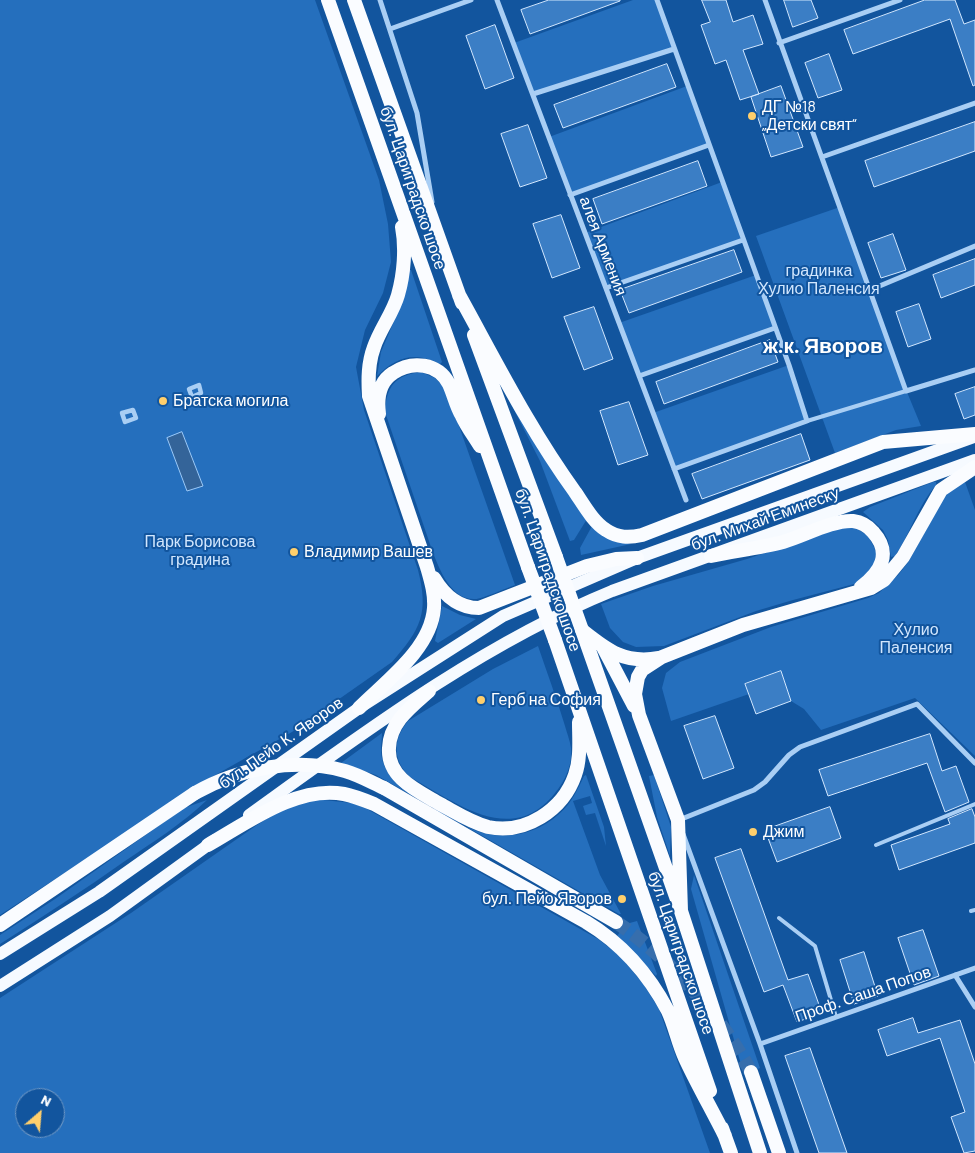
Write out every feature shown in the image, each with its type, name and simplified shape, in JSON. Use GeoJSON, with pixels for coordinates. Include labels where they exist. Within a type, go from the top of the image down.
{"type":"FeatureCollection","features":[{"type":"Feature","properties":{"kind":"highway","name":"бул. Цариградско шосе"},"geometry":{"type":"LineString","coordinates":[[328,0],[555,640],[731,1153]]}},
{"type":"Feature","properties":{"kind":"highway","name":"бул. Цариградско шосе"},"geometry":{"type":"LineString","coordinates":[[354,0],[438,238],[556,557],[681,911],[760,1153]]}},
{"type":"Feature","properties":{"kind":"highway"},"geometry":{"type":"LineString","coordinates":[[359,708],[423,643],[432,622],[434,608],[434,591],[427,567],[369,396],[368,374],[374,346],[398,296],[402,279],[403,233],[397,196]]}},
{"type":"Feature","properties":{"kind":"highway"},"geometry":{"type":"LineString","coordinates":[[459,295],[539,439],[554,462],[598,523],[607,531],[618,536],[642,535],[883,442],[975,435]]}},
{"type":"Feature","properties":{"kind":"highway"},"geometry":{"type":"LineString","coordinates":[[381,435],[378,404],[380,391],[385,381],[390,374],[398,369],[420,364],[438,371],[444,376],[461,416],[494,467]]}},
{"type":"Feature","properties":{"kind":"highway"},"geometry":{"type":"LineString","coordinates":[[582,630],[603,647],[616,654],[628,658],[647,660],[662,657],[743,625],[871,588],[884,580],[903,557],[936,496],[946,485],[975,467]]}},
{"type":"Feature","properties":{"kind":"highway"},"geometry":{"type":"LineString","coordinates":[[711,556],[783,542],[837,523],[858,522],[864,524],[875,534],[880,542],[883,556],[880,568],[875,574],[862,586],[845,596]]}},
{"type":"Feature","properties":{"kind":"highway"},"geometry":{"type":"LineString","coordinates":[[427,567],[440,590],[455,602],[472,608],[479,608],[587,566],[637,558]]}},
{"type":"Feature","properties":{"kind":"highway"},"geometry":{"type":"LineString","coordinates":[[603,647],[638,715],[678,820],[681,911]]}},
{"type":"Feature","properties":{"kind":"highway"},"geometry":{"type":"LineString","coordinates":[[638,715],[635,694],[638,677],[642,670],[662,657]]}},
{"type":"Feature","properties":{"kind":"highway"},"geometry":{"type":"LineString","coordinates":[[428,691],[402,716],[393,730],[388,749],[394,768],[400,778],[410,787],[472,821],[489,827],[520,826],[534,821],[555,806],[564,796],[575,775],[579,759],[579,709]]}},
{"type":"Feature","properties":{"kind":"highway"},"geometry":{"type":"LineString","coordinates":[[0,925],[195,793],[213,783],[234,775],[282,766],[343,771],[384,788],[616,922]]}},
{"type":"Feature","properties":{"kind":"highway"},"geometry":{"type":"LineString","coordinates":[[208,845],[290,800],[313,794],[343,794],[374,804],[586,922],[618,945],[651,983],[668,1012],[684,1057],[725,1136]]}},
{"type":"Feature","properties":{"kind":"highway"},"geometry":{"type":"LineString","coordinates":[[751,1072],[779,1153]]}},
{"type":"Feature","properties":{"kind":"main road","name":"бул. Михай Еминеску"},"geometry":{"type":"LineString","coordinates":[[591,577],[637,558],[975,435]]}},
{"type":"Feature","properties":{"kind":"main road","name":"бул. Михай Еминеску"},"geometry":{"type":"LineString","coordinates":[[428,691],[502,644],[567,611],[612,591],[975,460]]}},
{"type":"Feature","properties":{"kind":"main road","name":"бул. Пейо К. Яворов"},"geometry":{"type":"LineString","coordinates":[[0,954],[99,892],[359,708],[503,616],[591,577]]}},
{"type":"Feature","properties":{"kind":"main road"},"geometry":{"type":"LineString","coordinates":[[0,986],[110,916],[360,736],[428,691]]}},
{"type":"Feature","properties":{"kind":"street","name":"бул. Цариградско шосе"},"geometry":{"type":"LineString","coordinates":[[380,0],[417,113],[438,238]]}},
{"type":"Feature","properties":{"kind":"street"},"geometry":{"type":"LineString","coordinates":[[390,29],[471,0]]}},
{"type":"Feature","properties":{"kind":"street","name":"алея Армения"},"geometry":{"type":"LineString","coordinates":[[497,0],[686,500]]}},
{"type":"Feature","properties":{"kind":"street"},"geometry":{"type":"LineString","coordinates":[[656,0],[775,328],[807,422],[674,469]]}},
{"type":"Feature","properties":{"kind":"street"},"geometry":{"type":"LineString","coordinates":[[765,0],[906,390],[975,370]]}},
{"type":"Feature","properties":{"kind":"street"},"geometry":{"type":"LineString","coordinates":[[780,43],[900,0]]}},
{"type":"Feature","properties":{"kind":"street"},"geometry":{"type":"LineString","coordinates":[[533,94],[674,48]]}},
{"type":"Feature","properties":{"kind":"street"},"geometry":{"type":"LineString","coordinates":[[822,156],[975,103]]}},
{"type":"Feature","properties":{"kind":"street"},"geometry":{"type":"LineString","coordinates":[[570,195],[709,145]]}},
{"type":"Feature","properties":{"kind":"street"},"geometry":{"type":"LineString","coordinates":[[606,288],[743,240]]}},
{"type":"Feature","properties":{"kind":"street"},"geometry":{"type":"LineString","coordinates":[[870,290],[975,246]]}},
{"type":"Feature","properties":{"kind":"street"},"geometry":{"type":"LineString","coordinates":[[639,376],[775,328]]}},
{"type":"Feature","properties":{"kind":"street"},"geometry":{"type":"LineString","coordinates":[[797,1153],[760,1044],[678,820],[754,790],[765,782],[789,755],[800,747],[917,704],[975,763]]}},
{"type":"Feature","properties":{"kind":"street","name":"Проф. Саша Попов"},"geometry":{"type":"LineString","coordinates":[[760,1044],[975,968]]}},
{"type":"Feature","properties":{"kind":"street"},"geometry":{"type":"LineString","coordinates":[[955,975],[975,1007]]}},
{"type":"Feature","properties":{"kind":"lane"},"geometry":{"type":"LineString","coordinates":[[807,422],[906,390]]}},
{"type":"Feature","properties":{"kind":"lane"},"geometry":{"type":"LineString","coordinates":[[876,845],[975,804]]}},
{"type":"Feature","properties":{"kind":"lane"},"geometry":{"type":"LineString","coordinates":[[779,918],[815,946],[836,1017]]}},
{"type":"Feature","properties":{"kind":"green space","name":"Парк Борисова градина"},"geometry":{"type":"Polygon","coordinates":[[[0,0],[315,0],[379,180],[388,224],[391,262],[383,293],[365,330],[356,367],[364,410],[418,570],[423,598],[420,620],[416,630],[392,662],[292,732],[210,778],[0,915],[0,0]]]}},
{"type":"Feature","properties":{"kind":"green space"},"geometry":{"type":"Polygon","coordinates":[[[633,0],[656,0],[674,49],[533,94],[514,43],[633,0]]]}},
{"type":"Feature","properties":{"kind":"green space"},"geometry":{"type":"Polygon","coordinates":[[[687,86],[709,145],[570,195],[549,137],[687,86]]]}},
{"type":"Feature","properties":{"kind":"green space"},"geometry":{"type":"Polygon","coordinates":[[[722,182],[743,240],[606,288],[585,233],[722,182]]]}},
{"type":"Feature","properties":{"kind":"green space","name":"градинка Хулио Паленсия"},"geometry":{"type":"Polygon","coordinates":[[[840,207],[902,380],[921,426],[896,430],[835,453],[756,236],[840,207]]]}},
{"type":"Feature","properties":{"kind":"green space"},"geometry":{"type":"Polygon","coordinates":[[[409,270],[411,270],[442,362],[440,364],[422,358],[406,358],[392,364],[377,376],[381,352],[405,295],[409,270]]]}},
{"type":"Feature","properties":{"kind":"green space"},"geometry":{"type":"Polygon","coordinates":[[[756,275],[775,328],[639,376],[619,323],[756,275]]]}},
{"type":"Feature","properties":{"kind":"green space"},"geometry":{"type":"Polygon","coordinates":[[[789,365],[807,421],[674,469],[653,413],[789,365]]]}},
{"type":"Feature","properties":{"kind":"green space"},"geometry":{"type":"Polygon","coordinates":[[[421,372],[435,378],[446,389],[515,585],[479,599],[459,595],[443,575],[433,553],[385,412],[387,396],[398,379],[421,372]]]}},
{"type":"Feature","properties":{"kind":"green space"},"geometry":{"type":"Polygon","coordinates":[[[509,400],[545,460],[587,519],[574,540],[570,541],[540,461],[509,400]]]}},
{"type":"Feature","properties":{"kind":"green space"},"geometry":{"type":"Polygon","coordinates":[[[936,482],[936,485],[924,501],[895,556],[891,557],[888,540],[883,530],[863,512],[870,507],[936,482]]]}},
{"type":"Feature","properties":{"kind":"green space","name":"Хулио Паленсия"},"geometry":{"type":"Polygon","coordinates":[[[965,482],[975,510],[975,756],[915,698],[821,730],[804,709],[791,701],[780,671],[745,683],[749,694],[671,721],[662,688],[666,673],[680,662],[771,627],[879,593],[899,574],[909,561],[946,493],[965,482]]]}},
{"type":"Feature","properties":{"kind":"green space"},"geometry":{"type":"Polygon","coordinates":[[[592,526],[616,542],[631,544],[581,555],[580,548],[592,526]]]}},
{"type":"Feature","properties":{"kind":"green space"},"geometry":{"type":"Polygon","coordinates":[[[844,526],[857,529],[868,536],[876,553],[875,564],[858,583],[756,611],[664,646],[636,647],[623,642],[610,628],[601,604],[653,586],[747,559],[844,526]]]}},
{"type":"Feature","properties":{"kind":"green space"},"geometry":{"type":"Polygon","coordinates":[[[442,606],[460,615],[476,619],[438,643],[435,641],[442,606]]]}},
{"type":"Feature","properties":{"kind":"green space"},"geometry":{"type":"Polygon","coordinates":[[[538,646],[571,748],[568,772],[555,793],[538,809],[521,817],[502,819],[464,808],[410,777],[400,764],[397,749],[399,735],[408,721],[493,669],[538,646]]]}},
{"type":"Feature","properties":{"kind":"green space"},"geometry":{"type":"Polygon","coordinates":[[[382,733],[381,756],[387,772],[402,789],[427,804],[376,775],[341,763],[382,733]]]}},
{"type":"Feature","properties":{"kind":"green space"},"geometry":{"type":"Polygon","coordinates":[[[586,775],[604,827],[606,846],[595,813],[586,815],[583,806],[592,803],[590,796],[573,801],[600,875],[621,914],[619,914],[464,826],[483,833],[506,836],[540,827],[550,821],[571,801],[586,775]]]}},
{"type":"Feature","properties":{"kind":"green space"},"geometry":{"type":"Polygon","coordinates":[[[654,775],[671,827],[670,856],[657,817],[649,776],[654,775]]]}},
{"type":"Feature","properties":{"kind":"green space"},"geometry":{"type":"Polygon","coordinates":[[[314,799],[352,803],[367,809],[598,939],[620,956],[644,985],[659,1009],[710,1153],[0,1153],[0,998],[131,913],[279,811],[314,799]]]}},
{"type":"Feature","properties":{"kind":"green space"},"geometry":{"type":"Polygon","coordinates":[[[207,800],[157,840],[0,944],[0,935],[55,899],[184,808],[207,800]]]}},
{"type":"Feature","properties":{"kind":"green space"},"geometry":{"type":"Polygon","coordinates":[[[694,875],[760,1068],[744,1075],[691,889],[694,875]]]}},
{"type":"Feature","properties":{"kind":"green space"},"geometry":{"type":"Polygon","coordinates":[[[637,921],[657,974],[656,976],[617,936],[626,924],[637,921]]]}},
{"type":"Feature","properties":{"kind":"shaded area"},"geometry":{"type":"Polygon","coordinates":[[[182,432],[203,486],[187,491],[167,438],[182,432]]]}},
{"type":"Feature","properties":{"kind":"building"},"geometry":{"type":"Polygon","coordinates":[[[549,0],[620,1],[530,34],[521,10],[549,0]]]}},
{"type":"Feature","properties":{"kind":"building"},"geometry":{"type":"Polygon","coordinates":[[[702,0],[726,0],[733,22],[753,15],[763,44],[743,50],[759,94],[740,100],[726,60],[715,64],[701,25],[710,22],[702,0]]]}},
{"type":"Feature","properties":{"kind":"building"},"geometry":{"type":"Polygon","coordinates":[[[784,0],[811,0],[818,18],[793,27],[784,0]]]}},
{"type":"Feature","properties":{"kind":"building"},"geometry":{"type":"Polygon","coordinates":[[[925,0],[955,0],[964,24],[975,20],[975,85],[973,86],[950,19],[853,54],[844,30],[925,0]]]}},
{"type":"Feature","properties":{"kind":"building"},"geometry":{"type":"Polygon","coordinates":[[[495,25],[514,78],[485,89],[466,36],[495,25]]]}},
{"type":"Feature","properties":{"kind":"building"},"geometry":{"type":"Polygon","coordinates":[[[829,54],[842,90],[818,98],[805,63],[829,54]]]}},
{"type":"Feature","properties":{"kind":"building"},"geometry":{"type":"Polygon","coordinates":[[[667,64],[676,87],[563,128],[554,105],[667,64]]]}},
{"type":"Feature","properties":{"kind":"building"},"geometry":{"type":"Polygon","coordinates":[[[781,86],[803,147],[771,157],[751,97],[781,86]]]}},
{"type":"Feature","properties":{"kind":"building"},"geometry":{"type":"Polygon","coordinates":[[[975,122],[975,151],[874,187],[865,161],[975,122]]]}},
{"type":"Feature","properties":{"kind":"building"},"geometry":{"type":"Polygon","coordinates":[[[528,125],[547,178],[520,187],[501,134],[528,125]]]}},
{"type":"Feature","properties":{"kind":"building"},"geometry":{"type":"Polygon","coordinates":[[[698,161],[707,186],[602,224],[593,199],[698,161]]]}},
{"type":"Feature","properties":{"kind":"building"},"geometry":{"type":"Polygon","coordinates":[[[561,215],[580,268],[552,278],[533,224],[561,215]]]}},
{"type":"Feature","properties":{"kind":"building"},"geometry":{"type":"Polygon","coordinates":[[[893,234],[906,270],[881,278],[868,243],[893,234]]]}},
{"type":"Feature","properties":{"kind":"building"},"geometry":{"type":"Polygon","coordinates":[[[734,250],[742,272],[629,313],[620,290],[734,250]]]}},
{"type":"Feature","properties":{"kind":"building"},"geometry":{"type":"Polygon","coordinates":[[[975,259],[975,285],[941,298],[933,275],[975,259]]]}},
{"type":"Feature","properties":{"kind":"building"},"geometry":{"type":"Polygon","coordinates":[[[919,304],[931,339],[908,347],[896,312],[919,304]]]}},
{"type":"Feature","properties":{"kind":"building"},"geometry":{"type":"Polygon","coordinates":[[[594,307],[613,359],[584,370],[564,317],[594,307]]]}},
{"type":"Feature","properties":{"kind":"building"},"geometry":{"type":"Polygon","coordinates":[[[770,340],[778,362],[664,404],[656,382],[770,340]]]}},
{"type":"Feature","properties":{"kind":"building"},"geometry":{"type":"Polygon","coordinates":[[[975,387],[975,415],[964,419],[955,394],[975,387]]]}},
{"type":"Feature","properties":{"kind":"building"},"geometry":{"type":"Polygon","coordinates":[[[629,402],[648,455],[618,465],[600,411],[629,402]]]}},
{"type":"Feature","properties":{"kind":"building"},"geometry":{"type":"Polygon","coordinates":[[[801,434],[810,460],[702,499],[692,474],[801,434]]]}},
{"type":"Feature","properties":{"kind":"building"},"geometry":{"type":"Polygon","coordinates":[[[781,671],[791,701],[756,714],[745,684],[781,671]]]}},
{"type":"Feature","properties":{"kind":"building"},"geometry":{"type":"Polygon","coordinates":[[[715,716],[734,768],[703,779],[684,726],[715,716]]]}},
{"type":"Feature","properties":{"kind":"building"},"geometry":{"type":"Polygon","coordinates":[[[930,734],[942,771],[956,766],[969,802],[945,812],[927,763],[828,796],[819,770],[930,734]]]}},
{"type":"Feature","properties":{"kind":"building"},"geometry":{"type":"Polygon","coordinates":[[[830,807],[841,838],[777,862],[765,830],[830,807]]]}},
{"type":"Feature","properties":{"kind":"building"},"geometry":{"type":"Polygon","coordinates":[[[972,809],[975,817],[975,843],[899,870],[891,845],[950,824],[948,819],[972,809]]]}},
{"type":"Feature","properties":{"kind":"building"},"geometry":{"type":"Polygon","coordinates":[[[741,849],[788,980],[808,974],[822,1013],[797,1022],[783,985],[764,992],[715,858],[741,849]]]}},
{"type":"Feature","properties":{"kind":"building"},"geometry":{"type":"Polygon","coordinates":[[[923,930],[939,976],[914,985],[898,938],[923,930]]]}},
{"type":"Feature","properties":{"kind":"building"},"geometry":{"type":"Polygon","coordinates":[[[864,952],[878,996],[854,1004],[840,960],[864,952]]]}},
{"type":"Feature","properties":{"kind":"building"},"geometry":{"type":"Polygon","coordinates":[[[913,1018],[918,1033],[960,1020],[975,1064],[975,1151],[964,1153],[951,1117],[965,1112],[940,1038],[887,1056],[878,1030],[913,1018]]]}},
{"type":"Feature","properties":{"kind":"building"},"geometry":{"type":"Polygon","coordinates":[[[810,1048],[847,1153],[819,1153],[785,1056],[810,1048]]]}},
{"type":"Feature","properties":{"kind":"tunnel"},"geometry":{"type":"LineString","coordinates":[[616,922],[656,953],[692,989],[724,1029],[751,1072]]}},
{"type":"Feature","properties":{"kind":"place","name":"ДГ №18 „Детски свят“"},"geometry":{"type":"Point","coordinates":[752,116]}},
{"type":"Feature","properties":{"kind":"place","name":"Братска могила"},"geometry":{"type":"Point","coordinates":[163,401]}},
{"type":"Feature","properties":{"kind":"place","name":"Владимир Вашев"},"geometry":{"type":"Point","coordinates":[294,552]}},
{"type":"Feature","properties":{"kind":"place","name":"Герб на София"},"geometry":{"type":"Point","coordinates":[481,700]}},
{"type":"Feature","properties":{"kind":"place","name":"Джим"},"geometry":{"type":"Point","coordinates":[753,832]}},
{"type":"Feature","properties":{"kind":"place","name":"бул. Пейо Яворов"},"geometry":{"type":"Point","coordinates":[622,899]}},
{"type":"Feature","properties":{"kind":"district","name":"ж.к. Яворов"},"geometry":{"type":"Point","coordinates":[823,346]}}]}
